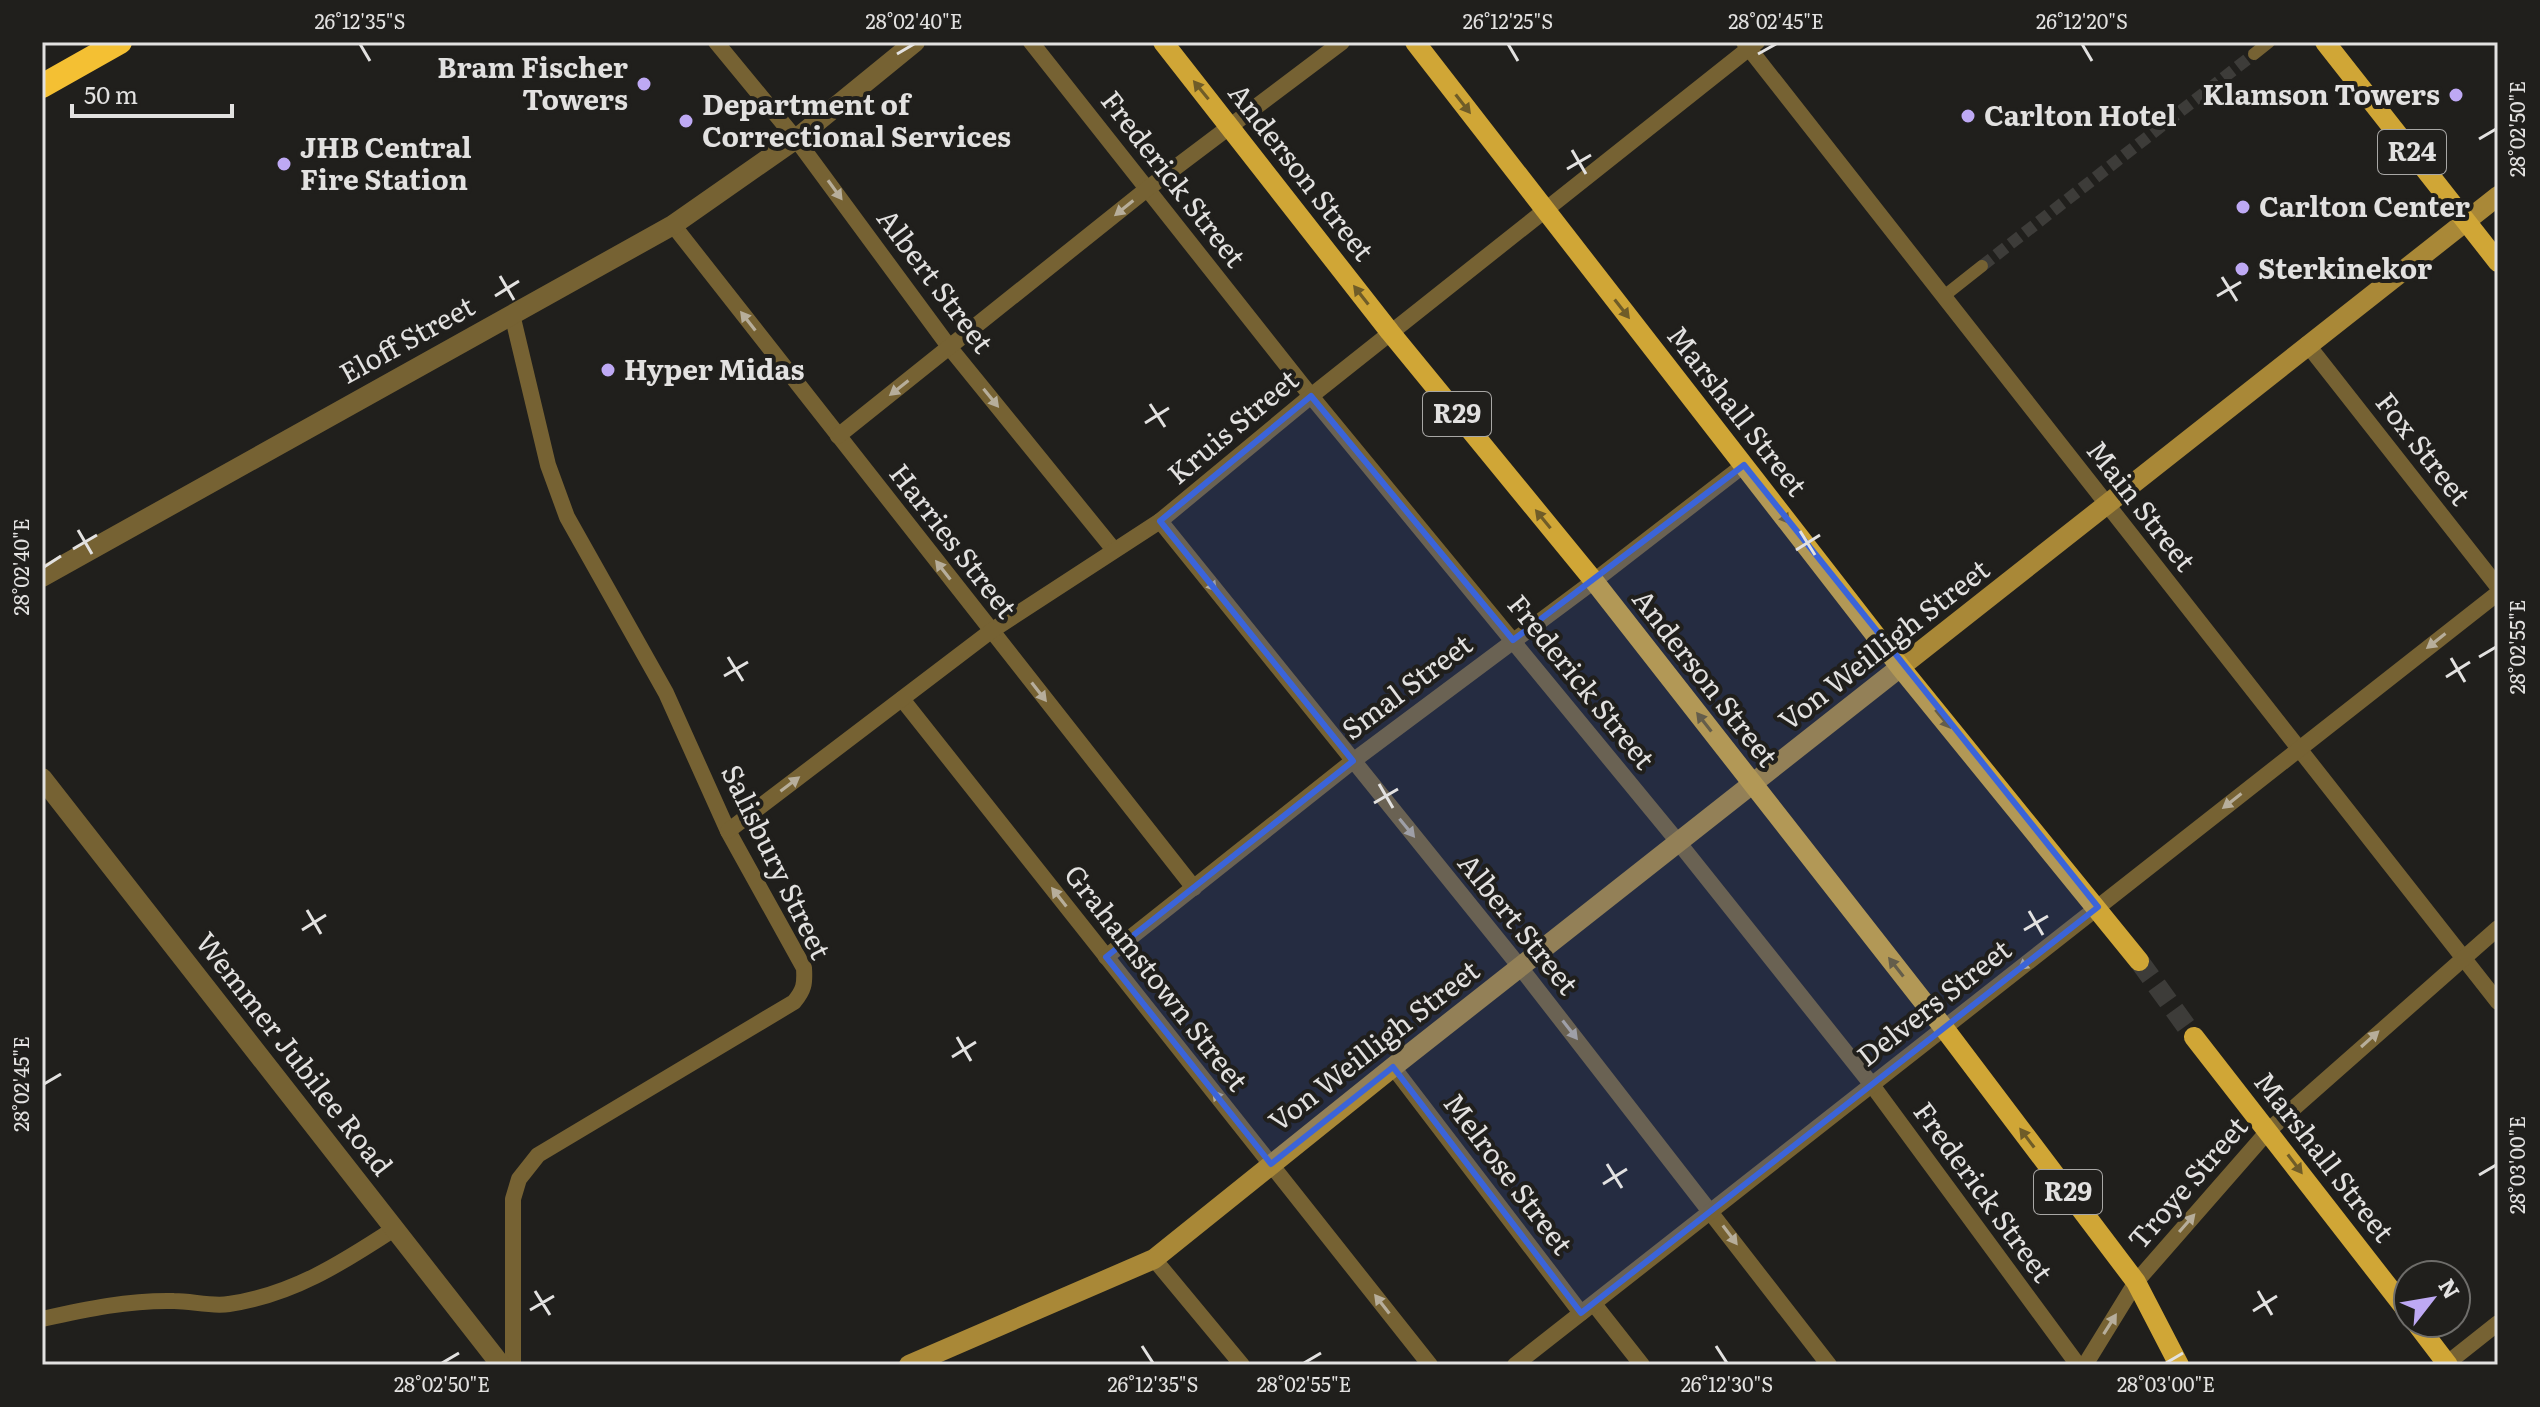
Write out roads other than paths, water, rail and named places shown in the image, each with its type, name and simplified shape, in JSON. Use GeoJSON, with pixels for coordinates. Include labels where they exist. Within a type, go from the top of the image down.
{"type":"FeatureCollection","features":[{"type":"Feature","properties":{"kind":"highway"},"geometry":{"type":"LineString","coordinates":[[42,86],[120,42]]}},
{"type":"Feature","properties":{"kind":"main road","name":"Anderson Street"},"geometry":{"type":"LineString","coordinates":[[1163,42],[1390,332],[1594,581],[1944,1028],[2136,1282],[2179,1365]]}},
{"type":"Feature","properties":{"kind":"main road","name":"Marshall Street"},"geometry":{"type":"LineString","coordinates":[[1415,42],[1901,668],[2139,961]]}},
{"type":"Feature","properties":{"kind":"main road","name":"R24"},"geometry":{"type":"LineString","coordinates":[[2325,42],[2498,262]]}},
{"type":"Feature","properties":{"kind":"main road","name":"Von Weilligh Street"},"geometry":{"type":"LineString","coordinates":[[909,1365],[1154,1259],[2307,344],[2498,196]]}},
{"type":"Feature","properties":{"kind":"main road","name":"Marshall Street"},"geometry":{"type":"LineString","coordinates":[[2194,1037],[2392,1291]]}},
{"type":"Feature","properties":{"kind":"main road"},"geometry":{"type":"LineString","coordinates":[[2428,1339],[2447,1364]]}},
{"type":"Feature","properties":{"kind":"street","name":"Albert Street"},"geometry":{"type":"LineString","coordinates":[[716,42],[796,139],[950,348],[1114,550]]}},
{"type":"Feature","properties":{"kind":"street","name":"Eloff Street"},"geometry":{"type":"LineString","coordinates":[[42,577],[70,558],[673,225],[796,139],[915,42]]}},
{"type":"Feature","properties":{"kind":"street","name":"Frederick Street"},"geometry":{"type":"LineString","coordinates":[[1031,42],[1311,396],[1679,843],[1872,1085],[2078,1365]]}},
{"type":"Feature","properties":{"kind":"street"},"geometry":{"type":"LineString","coordinates":[[838,436],[1147,189],[1342,42]]}},
{"type":"Feature","properties":{"kind":"street"},"geometry":{"type":"LineString","coordinates":[[2254,54],[2269,42]]}},
{"type":"Feature","properties":{"kind":"street","name":"Kruis Street"},"geometry":{"type":"LineString","coordinates":[[728,831],[991,631],[1160,521],[1750,44]]}},
{"type":"Feature","properties":{"kind":"street","name":"Main Street"},"geometry":{"type":"LineString","coordinates":[[1750,44],[2106,505],[2498,1002]]}},
{"type":"Feature","properties":{"kind":"street","name":"Harries Street"},"geometry":{"type":"LineString","coordinates":[[673,225],[1194,888]]}},
{"type":"Feature","properties":{"kind":"street"},"geometry":{"type":"LineString","coordinates":[[1944,296],[1982,266]]}},
{"type":"Feature","properties":{"kind":"street","name":"Salisbury Street"},"geometry":{"type":"LineString","coordinates":[[512,314],[548,465],[567,517],[666,693],[728,831],[804,968],[804,990],[794,1002],[538,1155],[527,1168],[513,1199],[513,1365]]}},
{"type":"Feature","properties":{"kind":"street","name":"Fox Street"},"geometry":{"type":"LineString","coordinates":[[2307,344],[2498,590]]}},
{"type":"Feature","properties":{"kind":"street","name":"Smal Street"},"geometry":{"type":"LineString","coordinates":[[1106,957],[1353,761],[1744,465]]}},
{"type":"Feature","properties":{"kind":"street","name":"Albert Street"},"geometry":{"type":"LineString","coordinates":[[1160,521],[1520,967],[1829,1365]]}},
{"type":"Feature","properties":{"kind":"street","name":"Eloff Street"},"geometry":{"type":"LineString","coordinates":[[42,564],[70,558]]}},
{"type":"Feature","properties":{"kind":"street","name":"Delvers Street"},"geometry":{"type":"LineString","coordinates":[[1515,1365],[1713,1213],[2498,590]]}},
{"type":"Feature","properties":{"kind":"street","name":"Grahamstown Street"},"geometry":{"type":"LineString","coordinates":[[902,699],[1430,1365]]}},
{"type":"Feature","properties":{"kind":"street","name":"Wemmer Jubilee Road"},"geometry":{"type":"LineString","coordinates":[[42,778],[303,1107],[501,1365]]}},
{"type":"Feature","properties":{"kind":"street","name":"Troye Street"},"geometry":{"type":"LineString","coordinates":[[2085,1365],[2136,1282],[2269,1130],[2498,928]]}},
{"type":"Feature","properties":{"kind":"street","name":"Melrose Street"},"geometry":{"type":"LineString","coordinates":[[1393,1067],[1587,1309],[1642,1365]]}},
{"type":"Feature","properties":{"kind":"street"},"geometry":{"type":"LineString","coordinates":[[42,1319],[111,1303],[174,1301],[227,1305],[284,1291],[327,1273],[394,1229]]}},
{"type":"Feature","properties":{"kind":"street"},"geometry":{"type":"LineString","coordinates":[[1154,1259],[1242,1365]]}},
{"type":"Feature","properties":{"kind":"street"},"geometry":{"type":"LineString","coordinates":[[2447,1364],[2498,1323]]}},
{"type":"Feature","properties":{"kind":"tunnel"},"geometry":{"type":"LineString","coordinates":[[1982,266],[2254,54]]}},
{"type":"Feature","properties":{"kind":"tunnel"},"geometry":{"type":"LineString","coordinates":[[2139,961],[2194,1037]]}},
{"type":"Feature","properties":{"kind":"place","name":"Bram Fischer Towers"},"geometry":{"type":"Point","coordinates":[644,84]}},
{"type":"Feature","properties":{"kind":"place","name":"Klamson Towers"},"geometry":{"type":"Point","coordinates":[2456,95]}},
{"type":"Feature","properties":{"kind":"place","name":"Carlton Hotel"},"geometry":{"type":"Point","coordinates":[1968,116]}},
{"type":"Feature","properties":{"kind":"place","name":"Department of Correctional Services"},"geometry":{"type":"Point","coordinates":[686,121]}},
{"type":"Feature","properties":{"kind":"place","name":"JHB Central Fire Station"},"geometry":{"type":"Point","coordinates":[284,164]}},
{"type":"Feature","properties":{"kind":"place","name":"Carlton Center"},"geometry":{"type":"Point","coordinates":[2243,207]}},
{"type":"Feature","properties":{"kind":"place","name":"Sterkinekor"},"geometry":{"type":"Point","coordinates":[2242,269]}},
{"type":"Feature","properties":{"kind":"place","name":"Hyper Midas"},"geometry":{"type":"Point","coordinates":[608,370]}}]}
